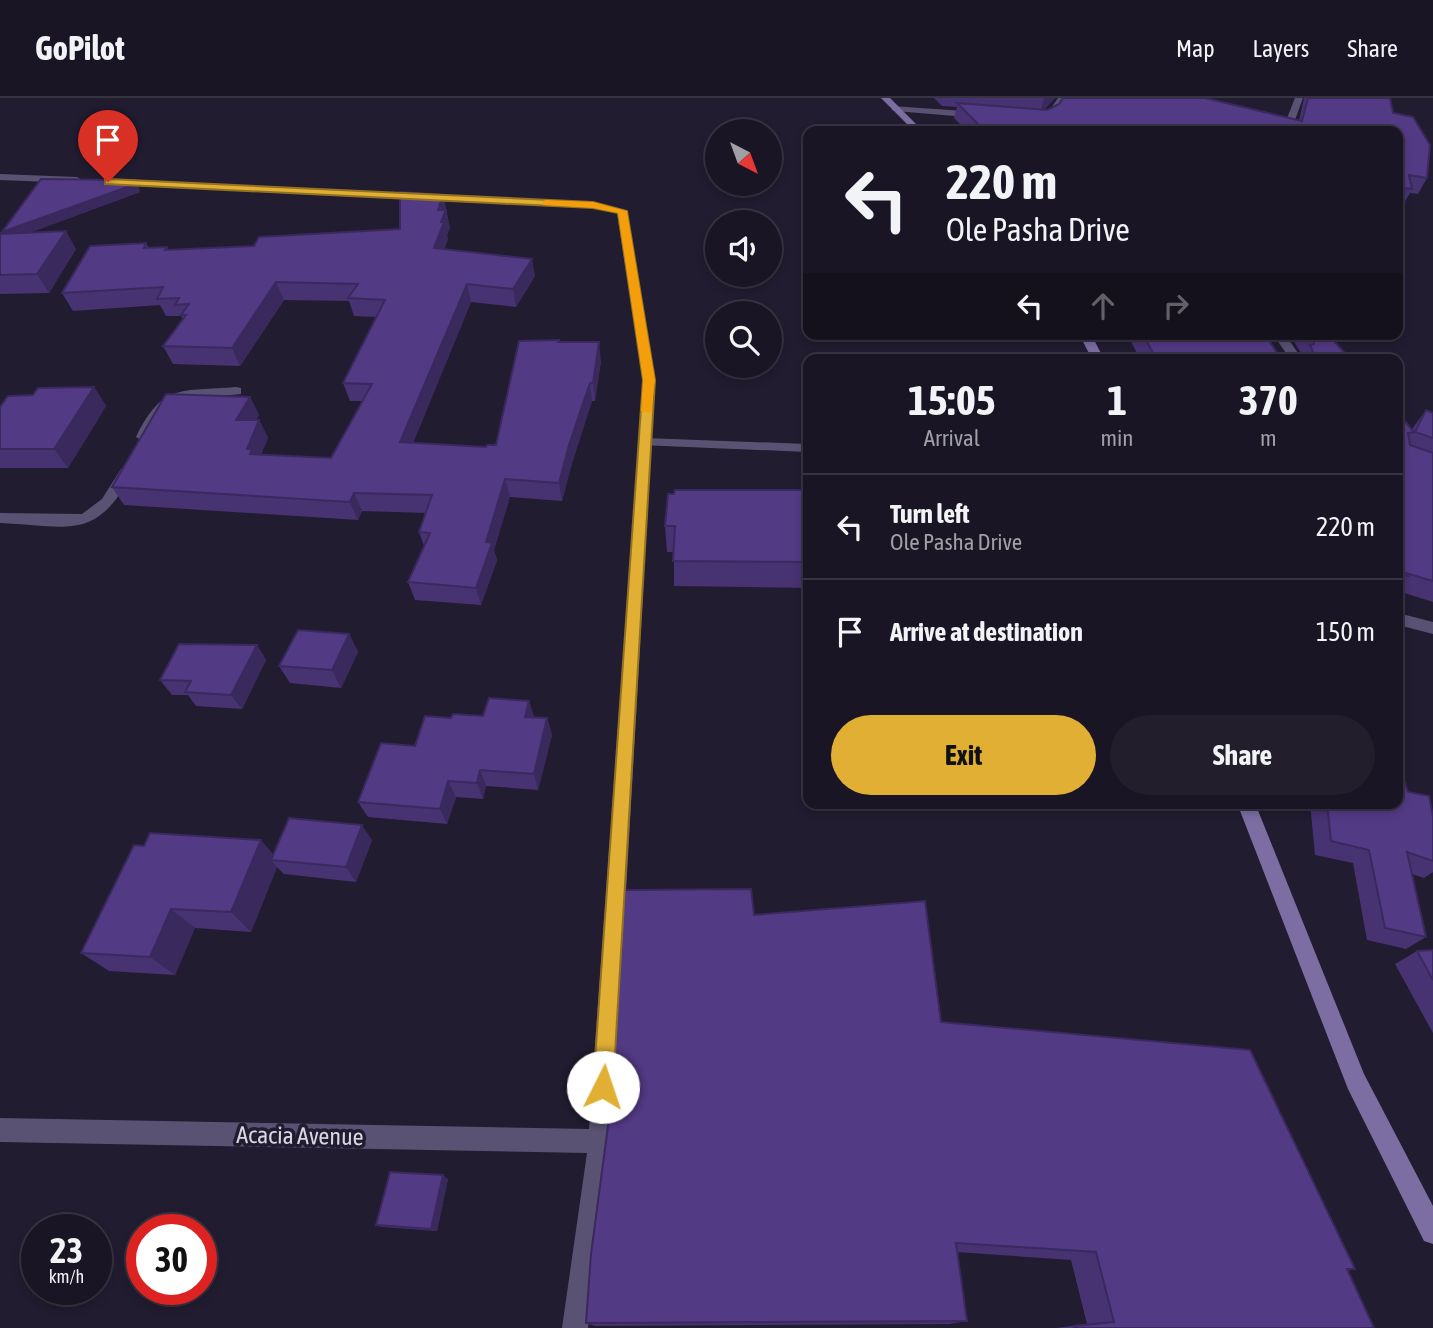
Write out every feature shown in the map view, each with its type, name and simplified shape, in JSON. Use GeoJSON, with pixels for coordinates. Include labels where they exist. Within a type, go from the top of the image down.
{"type":"FeatureCollection","features":[{"type":"Feature","properties":{"kind":"street"},"geometry":{"type":"LineString","coordinates":[[885,98],[914,126]]}},
{"type":"Feature","properties":{"kind":"street"},"geometry":{"type":"LineString","coordinates":[[1029,119],[1047,119],[1062,98]]}},
{"type":"Feature","properties":{"kind":"street"},"geometry":{"type":"LineString","coordinates":[[1288,126],[1299,98]]}},
{"type":"Feature","properties":{"kind":"street"},"geometry":{"type":"LineString","coordinates":[[895,108],[989,116]]}},
{"type":"Feature","properties":{"kind":"street"},"geometry":{"type":"LineString","coordinates":[[0,177],[83,181]]}},
{"type":"Feature","properties":{"kind":"street"},"geometry":{"type":"LineString","coordinates":[[97,181],[593,205],[622,211],[649,380],[600,1141],[575,1328]]}},
{"type":"Feature","properties":{"kind":"street"},"geometry":{"type":"LineString","coordinates":[[0,518],[78,522],[90,518],[103,510],[113,498],[157,408],[176,396],[236,391]]}},
{"type":"Feature","properties":{"kind":"street"},"geometry":{"type":"LineString","coordinates":[[645,442],[803,448]]}},
{"type":"Feature","properties":{"kind":"street"},"geometry":{"type":"LineString","coordinates":[[1403,620],[1433,628]]}},
{"type":"Feature","properties":{"kind":"street"},"geometry":{"type":"LineString","coordinates":[[1248,809],[1356,1081],[1433,1232]]}},
{"type":"Feature","properties":{"kind":"street","name":"Acacia Avenue"},"geometry":{"type":"LineString","coordinates":[[0,1130],[600,1141]]}},
{"type":"Feature","properties":{"kind":"building"},"geometry":{"type":"Polygon","coordinates":[[[1063,98],[1205,98],[1302,121],[1308,98],[1390,98],[1393,113],[1413,117],[1430,145],[1427,178],[1409,175],[1412,189],[1403,188],[1403,126],[981,126],[957,103],[1047,110],[1059,104],[1063,98]]]}},
{"type":"Feature","properties":{"kind":"building"},"geometry":{"type":"Polygon","coordinates":[[[41,179],[136,180],[136,184],[2,232],[41,179]]]}},
{"type":"Feature","properties":{"kind":"building"},"geometry":{"type":"Polygon","coordinates":[[[400,192],[443,195],[438,210],[446,210],[441,222],[444,222],[434,248],[532,259],[513,289],[467,284],[400,442],[486,447],[496,445],[519,341],[599,342],[593,383],[590,383],[559,483],[505,479],[486,542],[492,543],[476,588],[408,582],[430,533],[419,532],[432,495],[354,493],[350,502],[112,487],[166,394],[250,397],[236,420],[259,420],[247,449],[252,449],[250,454],[331,458],[372,384],[343,383],[385,300],[348,298],[358,284],[276,282],[232,348],[163,346],[186,315],[181,315],[189,304],[175,305],[179,298],[157,299],[163,287],[62,293],[90,246],[146,243],[144,248],[167,247],[165,250],[254,246],[259,237],[400,229],[400,192]]]}},
{"type":"Feature","properties":{"kind":"building"},"geometry":{"type":"Polygon","coordinates":[[[66,231],[37,274],[0,275],[0,234],[66,231]]]}},
{"type":"Feature","properties":{"kind":"building"},"geometry":{"type":"Polygon","coordinates":[[[1146,340],[1269,340],[1278,354],[1153,354],[1146,340]]]}},
{"type":"Feature","properties":{"kind":"building"},"geometry":{"type":"Polygon","coordinates":[[[1333,340],[1346,354],[1314,354],[1310,345],[1314,344],[1314,341],[1333,340]]]}},
{"type":"Feature","properties":{"kind":"building"},"geometry":{"type":"Polygon","coordinates":[[[94,387],[54,449],[0,449],[0,407],[8,396],[33,395],[38,388],[94,387]]]}},
{"type":"Feature","properties":{"kind":"building"},"geometry":{"type":"Polygon","coordinates":[[[1426,410],[1433,413],[1433,438],[1415,432],[1426,410]]]}},
{"type":"Feature","properties":{"kind":"building"},"geometry":{"type":"Polygon","coordinates":[[[1403,419],[1414,432],[1408,433],[1410,445],[1433,453],[1433,581],[1406,573],[1408,576],[1403,575],[1403,419]]]}},
{"type":"Feature","properties":{"kind":"building"},"geometry":{"type":"Polygon","coordinates":[[[675,490],[803,490],[803,562],[673,561],[675,526],[665,526],[668,494],[674,494],[675,490]]]}},
{"type":"Feature","properties":{"kind":"building"},"geometry":{"type":"Polygon","coordinates":[[[298,630],[349,634],[332,670],[279,666],[298,630]]]}},
{"type":"Feature","properties":{"kind":"building"},"geometry":{"type":"Polygon","coordinates":[[[179,644],[257,645],[231,695],[185,692],[191,681],[160,680],[179,644]]]}},
{"type":"Feature","properties":{"kind":"building"},"geometry":{"type":"Polygon","coordinates":[[[489,698],[529,701],[525,717],[547,718],[534,774],[480,770],[477,783],[448,781],[440,809],[358,802],[381,743],[415,746],[425,716],[483,716],[489,698]]]}},
{"type":"Feature","properties":{"kind":"building"},"geometry":{"type":"Polygon","coordinates":[[[1403,778],[1408,792],[1429,796],[1433,817],[1433,861],[1407,852],[1426,937],[1385,928],[1369,850],[1331,841],[1328,809],[1403,809],[1403,778]]]}},
{"type":"Feature","properties":{"kind":"building"},"geometry":{"type":"Polygon","coordinates":[[[289,818],[362,825],[346,867],[271,860],[289,818]]]}},
{"type":"Feature","properties":{"kind":"building"},"geometry":{"type":"Polygon","coordinates":[[[150,833],[261,840],[231,912],[171,909],[150,957],[81,953],[134,845],[144,846],[150,833]]]}},
{"type":"Feature","properties":{"kind":"building"},"geometry":{"type":"Polygon","coordinates":[[[751,889],[754,915],[925,901],[941,1022],[1250,1050],[1355,1269],[1347,1269],[1374,1328],[1074,1328],[1114,1322],[1096,1252],[956,1243],[967,1321],[586,1323],[591,1254],[608,1126],[624,890],[751,889]]]}},
{"type":"Feature","properties":{"kind":"building"},"geometry":{"type":"Polygon","coordinates":[[[1433,950],[1433,980],[1417,951],[1433,950]]]}},
{"type":"Feature","properties":{"kind":"building"},"geometry":{"type":"Polygon","coordinates":[[[390,1172],[443,1175],[431,1229],[376,1225],[390,1172]]]}},
{"type":"Feature","properties":{"kind":"slow traffic"},"geometry":{"type":"LineString","coordinates":[[546,203],[593,205],[622,211],[649,380],[647,411]]}},
{"type":"Feature","properties":{"kind":"route"},"geometry":{"type":"LineString","coordinates":[[108,182],[593,205],[622,211],[649,380],[603,1087]]}}]}
